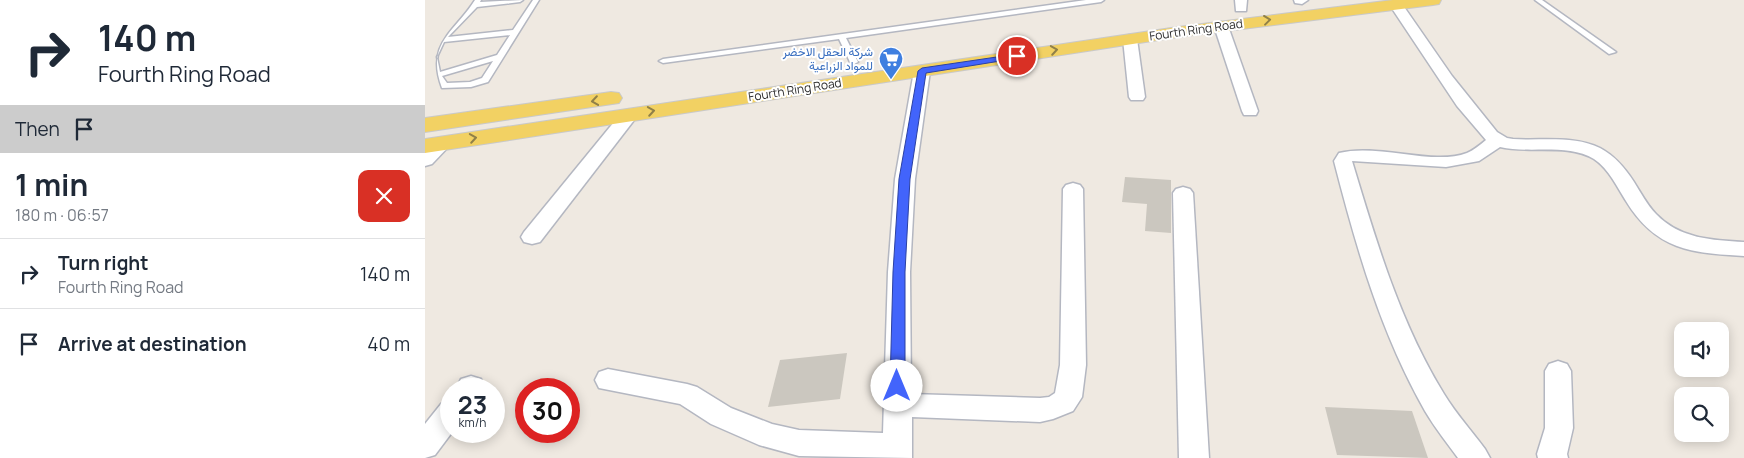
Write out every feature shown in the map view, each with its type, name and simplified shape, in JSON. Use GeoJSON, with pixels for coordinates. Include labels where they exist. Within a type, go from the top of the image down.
{"type":"FeatureCollection","features":[{"type":"Feature","properties":{"kind":"main road","name":"Fourth Ring Road"},"geometry":{"type":"LineString","coordinates":[[434,144],[636,101],[854,62],[1093,28],[1241,4],[1302,0]]}},
{"type":"Feature","properties":{"kind":"main road","name":"Fourth Ring Road"},"geometry":{"type":"LineString","coordinates":[[425,125],[922,71],[1221,26],[1433,0]]}},
{"type":"Feature","properties":{"kind":"street"},"geometry":{"type":"LineString","coordinates":[[1395,4],[1470,112],[1491,136],[1498,140],[1590,150],[1600,155],[1614,168],[1649,219],[1669,236],[1689,244],[1744,249]]}},
{"type":"Feature","properties":{"kind":"street"},"geometry":{"type":"LineString","coordinates":[[1221,26],[1250,111]]}},
{"type":"Feature","properties":{"kind":"street"},"geometry":{"type":"LineString","coordinates":[[1130,39],[1137,97]]}},
{"type":"Feature","properties":{"kind":"street"},"geometry":{"type":"LineString","coordinates":[[608,380],[687,394],[721,416],[769,436],[799,443],[897,452],[899,272],[905,179],[922,71]]}},
{"type":"Feature","properties":{"kind":"street"},"geometry":{"type":"LineString","coordinates":[[532,237],[636,101]]}},
{"type":"Feature","properties":{"kind":"street"},"geometry":{"type":"LineString","coordinates":[[1475,458],[1432,397],[1397,329],[1379,282],[1343,161],[1346,157],[1356,155],[1423,161],[1471,158],[1498,140]]}},
{"type":"Feature","properties":{"kind":"street"},"geometry":{"type":"LineString","coordinates":[[425,160],[434,144]]}},
{"type":"Feature","properties":{"kind":"street"},"geometry":{"type":"LineString","coordinates":[[897,406],[1040,410],[1053,408],[1067,397],[1073,365],[1073,189]]}},
{"type":"Feature","properties":{"kind":"street"},"geometry":{"type":"LineString","coordinates":[[1183,193],[1193,458]]}},
{"type":"Feature","properties":{"kind":"street"},"geometry":{"type":"LineString","coordinates":[[1553,458],[1552,454],[1559,428],[1559,371]]}},
{"type":"Feature","properties":{"kind":"street"},"geometry":{"type":"LineString","coordinates":[[425,446],[440,426]]}},
{"type":"Feature","properties":{"kind":"lane"},"geometry":{"type":"LineString","coordinates":[[520,0],[476,2],[442,40],[433,58],[437,74],[443,84],[448,86],[477,83],[487,77],[536,0]]}},
{"type":"Feature","properties":{"kind":"lane"},"geometry":{"type":"LineString","coordinates":[[663,61],[1101,0]]}},
{"type":"Feature","properties":{"kind":"lane"},"geometry":{"type":"LineString","coordinates":[[1538,0],[1612,52]]}},
{"type":"Feature","properties":{"kind":"lane"},"geometry":{"type":"LineString","coordinates":[[442,40],[515,32]]}},
{"type":"Feature","properties":{"kind":"lane"},"geometry":{"type":"LineString","coordinates":[[841,36],[854,62]]}},
{"type":"Feature","properties":{"kind":"lane"},"geometry":{"type":"LineString","coordinates":[[437,74],[499,57]]}},
{"type":"Feature","properties":{"kind":"building"},"geometry":{"type":"Polygon","coordinates":[[[1125,177],[1171,180],[1171,233],[1145,231],[1147,204],[1122,202],[1125,177]]]}},
{"type":"Feature","properties":{"kind":"building"},"geometry":{"type":"Polygon","coordinates":[[[847,353],[840,399],[768,407],[780,360],[847,353]]]}},
{"type":"Feature","properties":{"kind":"building"},"geometry":{"type":"Polygon","coordinates":[[[1325,407],[1412,411],[1428,458],[1337,455],[1325,407]]]}},
{"type":"Feature","properties":{"kind":"place","name":"شركة الحقل الاخضر للمواد الزراعية"},"geometry":{"type":"Point","coordinates":[891,80]}},
{"type":"Feature","properties":{"kind":"route"},"geometry":{"type":"LineString","coordinates":[[897,386],[899,272],[905,179],[922,71],[1017,56]]}}]}
